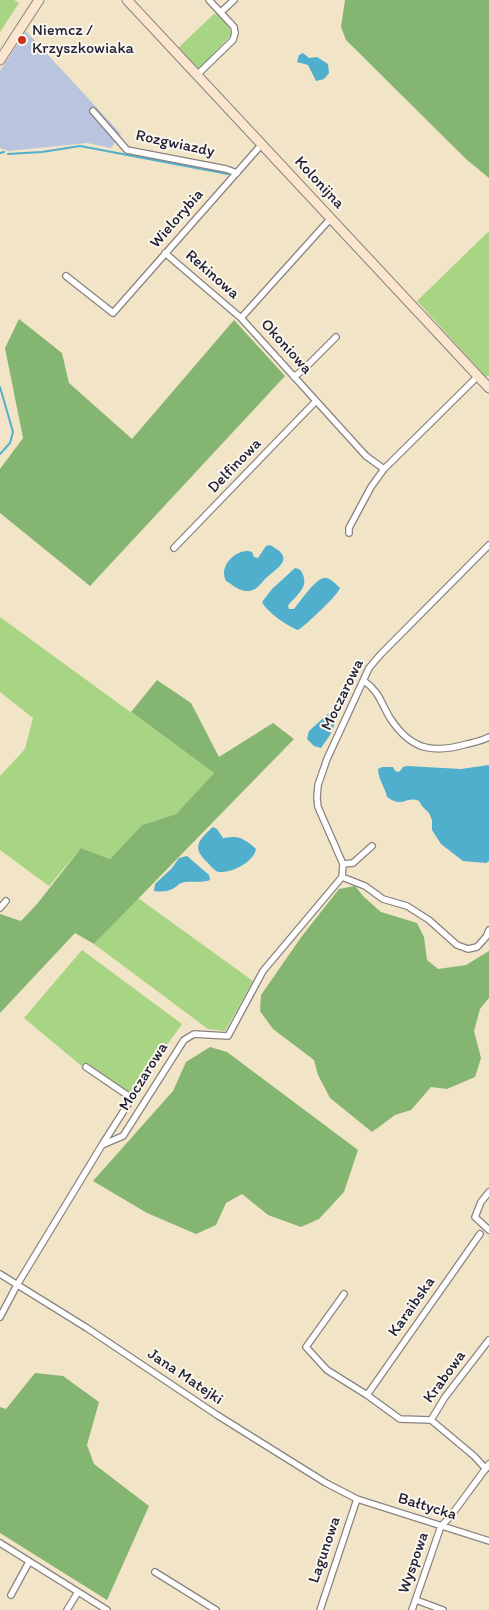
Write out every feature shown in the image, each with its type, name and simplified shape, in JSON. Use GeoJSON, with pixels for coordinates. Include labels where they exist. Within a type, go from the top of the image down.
{"type":"FeatureCollection","features":[{"type":"Feature","properties":{"kind":"street"},"geometry":{"type":"LineString","coordinates":[[0,60],[39,0]]}},
{"type":"Feature","properties":{"kind":"street","name":"Kolonijna"},"geometry":{"type":"LineString","coordinates":[[126,0],[489,388]]}},
{"type":"Feature","properties":{"kind":"street"},"geometry":{"type":"LineString","coordinates":[[197,75],[232,40],[235,33],[234,27],[209,0]]}},
{"type":"Feature","properties":{"kind":"street"},"geometry":{"type":"LineString","coordinates":[[221,12],[234,0]]}},
{"type":"Feature","properties":{"kind":"street","name":"Rozgwiazdy"},"geometry":{"type":"LineString","coordinates":[[93,111],[128,150],[226,168],[237,173]]}},
{"type":"Feature","properties":{"kind":"street","name":"Wielorybia"},"geometry":{"type":"LineString","coordinates":[[66,276],[113,313],[262,144]]}},
{"type":"Feature","properties":{"kind":"street","name":"Okoniowa"},"geometry":{"type":"LineString","coordinates":[[331,218],[241,318],[366,456],[384,469]]}},
{"type":"Feature","properties":{"kind":"street","name":"Rekinowa"},"geometry":{"type":"LineString","coordinates":[[165,253],[241,318]]}},
{"type":"Feature","properties":{"kind":"street"},"geometry":{"type":"LineString","coordinates":[[294,376],[304,369],[336,337]]}},
{"type":"Feature","properties":{"kind":"street"},"geometry":{"type":"LineString","coordinates":[[349,533],[348,528],[371,487],[384,469],[478,376]]}},
{"type":"Feature","properties":{"kind":"street","name":"Delfinowa"},"geometry":{"type":"LineString","coordinates":[[174,548],[316,402]]}},
{"type":"Feature","properties":{"kind":"street","name":"Moczarowa"},"geometry":{"type":"LineString","coordinates":[[102,1145],[123,1136],[184,1040],[194,1034],[228,1036],[263,971],[342,877],[343,864],[318,807],[318,785],[327,759],[369,668],[489,545]]}},
{"type":"Feature","properties":{"kind":"street"},"geometry":{"type":"LineString","coordinates":[[364,680],[373,687],[391,719],[403,734],[420,746],[441,750],[482,741],[489,737]]}},
{"type":"Feature","properties":{"kind":"street"},"geometry":{"type":"LineString","coordinates":[[343,864],[352,863],[372,846]]}},
{"type":"Feature","properties":{"kind":"street"},"geometry":{"type":"LineString","coordinates":[[342,877],[365,886],[384,899],[407,906],[429,920],[457,945],[468,949],[477,947],[486,937],[489,930]]}},
{"type":"Feature","properties":{"kind":"street"},"geometry":{"type":"LineString","coordinates":[[0,908],[6,901]]}},
{"type":"Feature","properties":{"kind":"street"},"geometry":{"type":"LineString","coordinates":[[0,1317],[17,1284],[130,1101],[130,1097],[86,1067]]}},
{"type":"Feature","properties":{"kind":"street"},"geometry":{"type":"LineString","coordinates":[[487,1228],[475,1217],[481,1202],[489,1192]]}},
{"type":"Feature","properties":{"kind":"street","name":"Karaibska"},"geometry":{"type":"LineString","coordinates":[[367,1395],[480,1234]]}},
{"type":"Feature","properties":{"kind":"street","name":"Jana Matejki"},"geometry":{"type":"LineString","coordinates":[[0,1274],[88,1328],[217,1415],[315,1477],[357,1500]]}},
{"type":"Feature","properties":{"kind":"street"},"geometry":{"type":"LineString","coordinates":[[344,1294],[306,1346],[327,1370],[367,1395],[400,1419],[431,1420]]}},
{"type":"Feature","properties":{"kind":"street","name":"Krabowa"},"geometry":{"type":"LineString","coordinates":[[487,1467],[431,1420],[445,1397],[489,1340]]}},
{"type":"Feature","properties":{"kind":"street"},"geometry":{"type":"LineString","coordinates":[[441,1526],[450,1517],[487,1467]]}},
{"type":"Feature","properties":{"kind":"street","name":"Bałtycka"},"geometry":{"type":"LineString","coordinates":[[357,1500],[489,1541]]}},
{"type":"Feature","properties":{"kind":"street","name":"Lagunowa"},"geometry":{"type":"LineString","coordinates":[[320,1610],[357,1500]]}},
{"type":"Feature","properties":{"kind":"street","name":"Wyspowa"},"geometry":{"type":"LineString","coordinates":[[412,1610],[441,1526]]}},
{"type":"Feature","properties":{"kind":"street"},"geometry":{"type":"LineString","coordinates":[[0,1543],[107,1610]]}},
{"type":"Feature","properties":{"kind":"street"},"geometry":{"type":"LineString","coordinates":[[11,1595],[29,1562]]}},
{"type":"Feature","properties":{"kind":"street"},"geometry":{"type":"LineString","coordinates":[[155,1572],[216,1610]]}},
{"type":"Feature","properties":{"kind":"street"},"geometry":{"type":"LineString","coordinates":[[66,1610],[78,1592]]}},
{"type":"Feature","properties":{"kind":"street"},"geometry":{"type":"LineString","coordinates":[[416,1600],[442,1610]]}},
{"type":"Feature","properties":{"kind":"shaded area"},"geometry":{"type":"Polygon","coordinates":[[[26,31],[121,134],[111,148],[87,143],[8,151],[0,148],[0,71],[26,31]]]}},
{"type":"Feature","properties":{"kind":"green space"},"geometry":{"type":"Polygon","coordinates":[[[0,0],[14,0],[19,3],[0,32],[0,0]]]}},
{"type":"Feature","properties":{"kind":"green space"},"geometry":{"type":"Polygon","coordinates":[[[345,0],[489,0],[489,178],[466,159],[346,40],[341,27],[345,0]]]}},
{"type":"Feature","properties":{"kind":"green space"},"geometry":{"type":"Polygon","coordinates":[[[214,14],[217,14],[226,23],[231,35],[200,68],[197,68],[178,48],[214,14]]]}},
{"type":"Feature","properties":{"kind":"green space"},"geometry":{"type":"Polygon","coordinates":[[[489,231],[489,375],[486,377],[417,301],[489,231]]]}},
{"type":"Feature","properties":{"kind":"green space"},"geometry":{"type":"Polygon","coordinates":[[[19,319],[62,353],[69,383],[132,439],[234,320],[285,376],[90,586],[0,513],[0,469],[23,438],[5,348],[19,319]]]}},
{"type":"Feature","properties":{"kind":"green space"},"geometry":{"type":"Polygon","coordinates":[[[0,617],[214,773],[176,814],[142,825],[110,859],[81,848],[49,886],[0,850],[0,776],[25,749],[33,718],[0,692],[0,617]]]}},
{"type":"Feature","properties":{"kind":"green space"},"geometry":{"type":"Polygon","coordinates":[[[157,680],[191,703],[219,757],[273,723],[294,739],[94,944],[75,933],[0,1013],[0,914],[21,921],[37,904],[81,848],[110,859],[142,825],[176,814],[214,773],[131,712],[157,680]]]}},
{"type":"Feature","properties":{"kind":"green space"},"geometry":{"type":"Polygon","coordinates":[[[355,886],[381,912],[417,923],[424,937],[427,960],[438,969],[466,965],[489,951],[489,998],[480,1009],[474,1031],[481,1058],[475,1077],[447,1089],[431,1087],[411,1110],[395,1115],[372,1132],[330,1098],[318,1075],[314,1060],[273,1029],[260,1011],[261,995],[302,936],[339,889],[355,886]]]}},
{"type":"Feature","properties":{"kind":"green space"},"geometry":{"type":"Polygon","coordinates":[[[138,898],[253,981],[225,1031],[208,1029],[94,944],[138,898]]]}},
{"type":"Feature","properties":{"kind":"green space"},"geometry":{"type":"Polygon","coordinates":[[[82,950],[182,1024],[131,1095],[87,1063],[84,1068],[24,1018],[82,950]]]}},
{"type":"Feature","properties":{"kind":"green space"},"geometry":{"type":"Polygon","coordinates":[[[210,1047],[227,1052],[358,1150],[344,1192],[319,1219],[301,1227],[268,1215],[242,1194],[226,1203],[216,1225],[196,1234],[147,1213],[93,1181],[173,1091],[186,1062],[210,1047]]]}},
{"type":"Feature","properties":{"kind":"green space"},"geometry":{"type":"Polygon","coordinates":[[[35,1373],[63,1376],[99,1402],[87,1445],[94,1464],[149,1506],[107,1600],[0,1533],[0,1407],[6,1409],[35,1373]]]}},
{"type":"Feature","properties":{"kind":"water"},"geometry":{"type":"Polygon","coordinates":[[[303,53],[309,58],[317,57],[328,64],[329,73],[324,79],[316,81],[308,65],[297,62],[299,55],[303,53]]]}},
{"type":"Feature","properties":{"kind":"water"},"geometry":{"type":"Polygon","coordinates":[[[270,545],[282,554],[283,562],[258,587],[250,591],[244,591],[226,581],[225,568],[230,559],[243,551],[252,552],[254,557],[258,558],[266,546],[270,545]]]}},
{"type":"Feature","properties":{"kind":"water"},"geometry":{"type":"Polygon","coordinates":[[[295,568],[302,572],[304,584],[288,606],[289,609],[294,609],[312,587],[324,578],[331,580],[340,588],[321,610],[298,630],[278,618],[262,602],[272,589],[295,568]]]}},
{"type":"Feature","properties":{"kind":"water"},"geometry":{"type":"Polygon","coordinates":[[[330,712],[338,716],[330,735],[321,748],[314,746],[307,739],[309,731],[330,712]]]}},
{"type":"Feature","properties":{"kind":"water"},"geometry":{"type":"Polygon","coordinates":[[[489,765],[489,861],[486,863],[463,861],[441,844],[432,830],[432,820],[429,813],[419,801],[397,802],[387,797],[378,769],[393,767],[395,771],[399,772],[403,767],[407,766],[461,769],[489,765]]]}},
{"type":"Feature","properties":{"kind":"water"},"geometry":{"type":"Polygon","coordinates":[[[213,827],[217,829],[223,838],[232,837],[245,840],[256,849],[254,854],[247,862],[236,869],[219,872],[214,869],[202,857],[198,848],[201,840],[213,827]]]}},
{"type":"Feature","properties":{"kind":"water"},"geometry":{"type":"Polygon","coordinates":[[[187,856],[209,875],[210,880],[185,882],[169,890],[162,892],[154,891],[155,884],[172,868],[179,858],[187,856]]]}},
{"type":"Feature","properties":{"kind":"waterway"},"geometry":{"type":"LineString","coordinates":[[8,154],[42,152],[80,146],[228,174]]}},
{"type":"Feature","properties":{"kind":"waterway"},"geometry":{"type":"LineString","coordinates":[[0,153],[4,152]]}},
{"type":"Feature","properties":{"kind":"waterway"},"geometry":{"type":"LineString","coordinates":[[0,387],[13,432],[10,443],[0,454]]}},
{"type":"Feature","properties":{"kind":"place","name":"Niemcz / Krzyszkowiaka"},"geometry":{"type":"Point","coordinates":[22,40]}}]}
